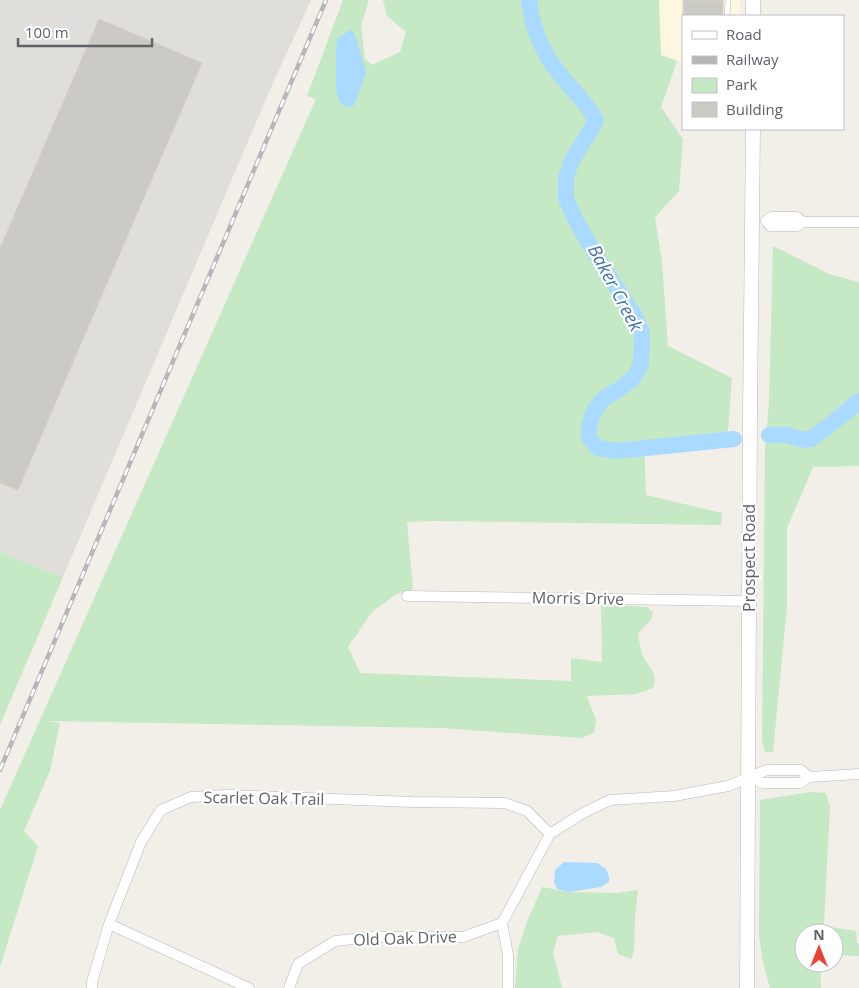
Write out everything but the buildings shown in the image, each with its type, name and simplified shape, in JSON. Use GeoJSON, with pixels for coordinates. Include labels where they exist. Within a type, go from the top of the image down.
{"type":"FeatureCollection","features":[{"type":"Feature","properties":{"kind":"street"},"geometry":{"type":"LineString","coordinates":[[753,0],[754,15]]}},
{"type":"Feature","properties":{"kind":"street","name":"Prospect Road"},"geometry":{"type":"LineString","coordinates":[[747,988],[749,601],[759,221],[752,130]]}},
{"type":"Feature","properties":{"kind":"street"},"geometry":{"type":"LineString","coordinates":[[759,221],[771,217],[798,217],[803,222],[859,222]]}},
{"type":"Feature","properties":{"kind":"street","name":"Morris Drive"},"geometry":{"type":"LineString","coordinates":[[407,596],[749,601]]}},
{"type":"Feature","properties":{"kind":"street"},"geometry":{"type":"LineString","coordinates":[[508,988],[508,955],[502,923],[550,834],[583,813],[610,800],[674,796],[728,786],[748,777],[763,783],[800,783],[809,777],[859,774]]}},
{"type":"Feature","properties":{"kind":"street","name":"Scarlet Oak Trail"},"geometry":{"type":"LineString","coordinates":[[92,988],[92,982],[109,924],[141,842],[161,810],[191,797],[226,795],[403,802],[505,803],[527,810],[550,834]]}},
{"type":"Feature","properties":{"kind":"street","name":"Old Oak Drive"},"geometry":{"type":"LineString","coordinates":[[289,988],[298,964],[335,941],[373,937],[463,937],[502,923]]}},
{"type":"Feature","properties":{"kind":"street"},"geometry":{"type":"LineString","coordinates":[[109,924],[249,988]]}},
{"type":"Feature","properties":{"kind":"lane"},"geometry":{"type":"LineString","coordinates":[[727,15],[728,0]]}},
{"type":"Feature","properties":{"kind":"shaded area"},"geometry":{"type":"Polygon","coordinates":[[[0,0],[311,0],[269,92],[63,577],[0,552],[0,0]]]}},
{"type":"Feature","properties":{"kind":"shaded area"},"geometry":{"type":"Polygon","coordinates":[[[659,0],[740,0],[740,15],[682,15],[682,62],[661,55],[659,0]]]}},
{"type":"Feature","properties":{"kind":"green space"},"geometry":{"type":"Polygon","coordinates":[[[343,0],[368,0],[361,26],[365,59],[372,65],[400,52],[406,32],[387,16],[383,0],[659,0],[661,55],[677,61],[661,107],[683,139],[679,191],[655,217],[662,262],[668,346],[732,378],[728,432],[644,443],[646,495],[722,513],[721,525],[407,522],[413,589],[395,595],[372,612],[348,647],[360,673],[571,681],[571,658],[602,662],[601,604],[647,607],[653,612],[651,620],[638,633],[642,654],[654,674],[653,688],[636,694],[587,696],[596,720],[594,733],[581,738],[442,728],[47,721],[60,723],[50,771],[24,831],[38,846],[0,967],[0,810],[316,99],[307,96],[343,0]]]}},
{"type":"Feature","properties":{"kind":"green space"},"geometry":{"type":"Polygon","coordinates":[[[773,246],[829,274],[859,282],[859,466],[813,467],[787,528],[787,606],[773,752],[765,752],[762,742],[765,448],[769,402],[773,246]]]}},
{"type":"Feature","properties":{"kind":"green space"},"geometry":{"type":"Polygon","coordinates":[[[0,552],[63,577],[0,725],[0,552]]]}},
{"type":"Feature","properties":{"kind":"green space"},"geometry":{"type":"Polygon","coordinates":[[[811,792],[826,793],[830,807],[824,923],[794,923],[794,973],[820,973],[821,988],[770,988],[763,963],[759,935],[760,800],[811,792]]]}},
{"type":"Feature","properties":{"kind":"green space"},"geometry":{"type":"Polygon","coordinates":[[[542,887],[569,892],[615,893],[638,890],[634,952],[631,959],[618,954],[614,938],[597,932],[558,936],[553,952],[562,988],[515,988],[518,949],[542,887]]]}},
{"type":"Feature","properties":{"kind":"green space"},"geometry":{"type":"Polygon","coordinates":[[[844,929],[856,931],[857,943],[859,943],[859,956],[844,955],[844,929]]]}},
{"type":"Feature","properties":{"kind":"water"},"geometry":{"type":"Polygon","coordinates":[[[350,30],[353,31],[356,38],[366,72],[355,104],[352,107],[347,107],[340,103],[336,91],[336,55],[337,39],[350,30]]]}},
{"type":"Feature","properties":{"kind":"water"},"geometry":{"type":"Polygon","coordinates":[[[564,862],[597,863],[606,869],[609,882],[601,887],[569,892],[557,889],[554,882],[555,870],[564,862]]]}},
{"type":"Feature","properties":{"kind":"waterway","name":"Baker Creek"},"geometry":{"type":"LineString","coordinates":[[529,0],[536,32],[550,61],[585,104],[596,121],[571,162],[566,178],[566,198],[575,219],[601,264],[633,313],[642,332],[641,364],[634,377],[620,389],[604,398],[594,411],[589,426],[589,438],[598,448],[617,451],[734,439]]}},
{"type":"Feature","properties":{"kind":"waterway","name":"Baker Creek"},"geometry":{"type":"LineString","coordinates":[[769,435],[787,435],[804,440],[811,439],[859,401]]}},
{"type":"Feature","properties":{"kind":"railway"},"geometry":{"type":"LineString","coordinates":[[0,770],[326,0]]}}]}
